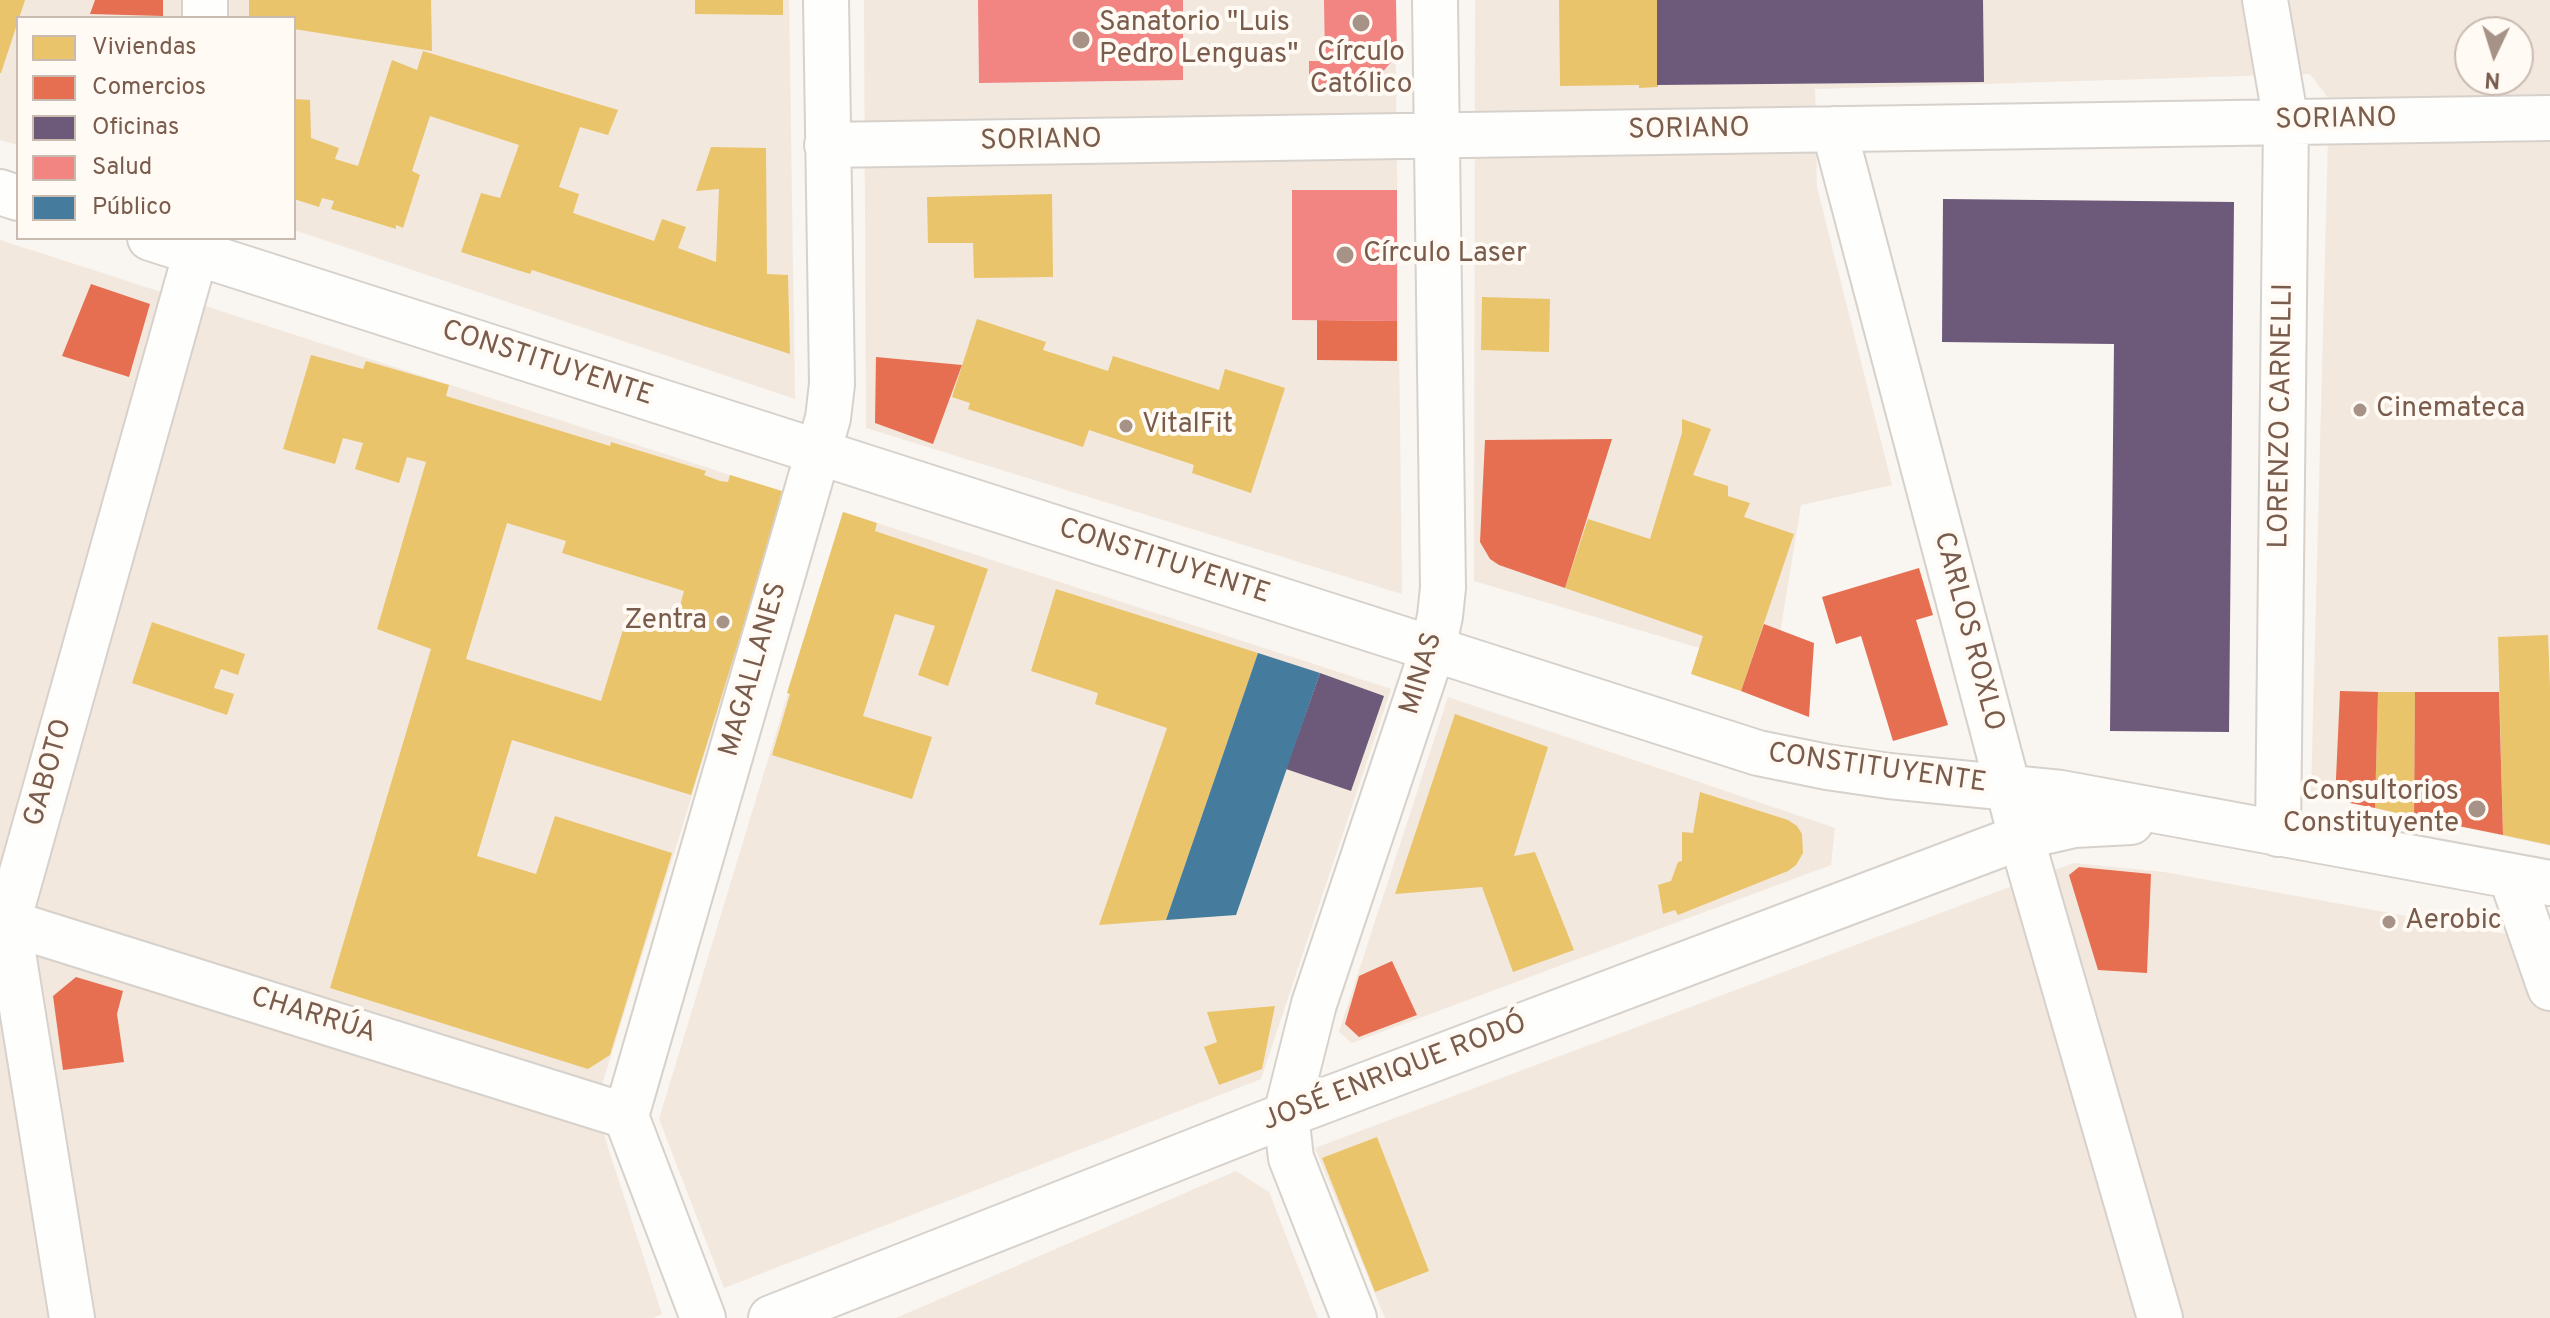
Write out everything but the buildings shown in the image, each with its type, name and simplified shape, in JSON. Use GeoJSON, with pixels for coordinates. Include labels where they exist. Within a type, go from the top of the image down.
{"type":"FeatureCollection","features":[{"type":"Feature","properties":{"kind":"street","name":"MAGALLANES"},"geometry":{"type":"LineString","coordinates":[[626,1116],[828,418],[832,384],[826,0]]}},
{"type":"Feature","properties":{"kind":"street","name":"MINAS"},"geometry":{"type":"LineString","coordinates":[[1354,1318],[1291,1158],[1286,1115],[1314,1004],[1433,649],[1440,616],[1443,588],[1435,0]]}},
{"type":"Feature","properties":{"kind":"street","name":"LORENZO CARNELLI"},"geometry":{"type":"LineString","coordinates":[[2265,0],[2286,122],[2278,834]]}},
{"type":"Feature","properties":{"kind":"street","name":"SORIANO"},"geometry":{"type":"LineString","coordinates":[[827,145],[2550,118]]}},
{"type":"Feature","properties":{"kind":"street","name":"CARLOS ROXLO"},"geometry":{"type":"LineString","coordinates":[[1834,129],[2021,837],[2160,1318]]}},
{"type":"Feature","properties":{"kind":"street","name":"CONSTITUYENTE"},"geometry":{"type":"LineString","coordinates":[[164,240],[198,245],[819,452],[1758,753],[1889,776],[2061,793],[2530,880]]}},
{"type":"Feature","properties":{"kind":"street","name":"GABOTO"},"geometry":{"type":"LineString","coordinates":[[72,1318],[3,922],[198,245]]}},
{"type":"Feature","properties":{"kind":"street","name":"CONSTITUYENTE"},"geometry":{"type":"LineString","coordinates":[[2021,837],[2074,825],[2193,819]]}},
{"type":"Feature","properties":{"kind":"street","name":"JOSÉ ENRIQUE RODÓ"},"geometry":{"type":"LineString","coordinates":[[771,1318],[1286,1115],[2021,837]]}},
{"type":"Feature","properties":{"kind":"street"},"geometry":{"type":"LineString","coordinates":[[2530,880],[2550,988]]}},
{"type":"Feature","properties":{"kind":"street","name":"CHARRÚA"},"geometry":{"type":"LineString","coordinates":[[3,922],[626,1116]]}},
{"type":"Feature","properties":{"kind":"street"},"geometry":{"type":"LineString","coordinates":[[626,1116],[703,1318]]}},
{"type":"Feature","properties":{"kind":"shaded area"},"geometry":{"type":"Polygon","coordinates":[[[0,0],[789,0],[795,399],[296,231],[296,16],[16,16],[16,144],[0,140],[0,0]]]}},
{"type":"Feature","properties":{"kind":"shaded area"},"geometry":{"type":"Polygon","coordinates":[[[864,0],[1395,0],[1402,594],[866,428],[864,0]]]}},
{"type":"Feature","properties":{"kind":"shaded area"},"geometry":{"type":"Polygon","coordinates":[[[1475,0],[2550,0],[2550,846],[2311,794],[2329,99],[2310,74],[1815,89],[1817,187],[1892,485],[1801,505],[1774,670],[1474,581],[1475,0]]]}},
{"type":"Feature","properties":{"kind":"shaded area"},"geometry":{"type":"Polygon","coordinates":[[[0,240],[786,493],[595,1107],[662,1314],[653,1318],[0,1318],[0,240]]]}},
{"type":"Feature","properties":{"kind":"shaded area"},"geometry":{"type":"Polygon","coordinates":[[[843,512],[1391,689],[1261,1079],[724,1288],[659,1119],[843,512]]]}},
{"type":"Feature","properties":{"kind":"shaded area"},"geometry":{"type":"Polygon","coordinates":[[[1448,697],[1835,828],[1831,865],[1352,1043],[1339,1032],[1448,697]]]}},
{"type":"Feature","properties":{"kind":"shaded area"},"geometry":{"type":"Polygon","coordinates":[[[2074,863],[2164,872],[2550,942],[2550,1318],[1385,1318],[1315,1148],[2074,863]]]}},
{"type":"Feature","properties":{"kind":"shaded area"},"geometry":{"type":"Polygon","coordinates":[[[1236,1171],[1269,1192],[1318,1318],[896,1318],[1236,1171]]]}},
{"type":"Feature","properties":{"kind":"place","name":"Círculo Católico"},"geometry":{"type":"Point","coordinates":[1361,23]}},
{"type":"Feature","properties":{"kind":"place","name":"Sanatorio \"Luis Pedro Lenguas\""},"geometry":{"type":"Point","coordinates":[1081,40]}},
{"type":"Feature","properties":{"kind":"place","name":"Círculo Laser"},"geometry":{"type":"Point","coordinates":[1345,255]}},
{"type":"Feature","properties":{"kind":"place","name":"Cinemateca"},"geometry":{"type":"Point","coordinates":[2360,410]}},
{"type":"Feature","properties":{"kind":"place","name":"VitalFit"},"geometry":{"type":"Point","coordinates":[1126,426]}},
{"type":"Feature","properties":{"kind":"place","name":"Zentra"},"geometry":{"type":"Point","coordinates":[723,622]}},
{"type":"Feature","properties":{"kind":"place","name":"Consultorios Constituyente"},"geometry":{"type":"Point","coordinates":[2477,809]}},
{"type":"Feature","properties":{"kind":"place","name":"Aerobic"},"geometry":{"type":"Point","coordinates":[2389,922]}}]}
